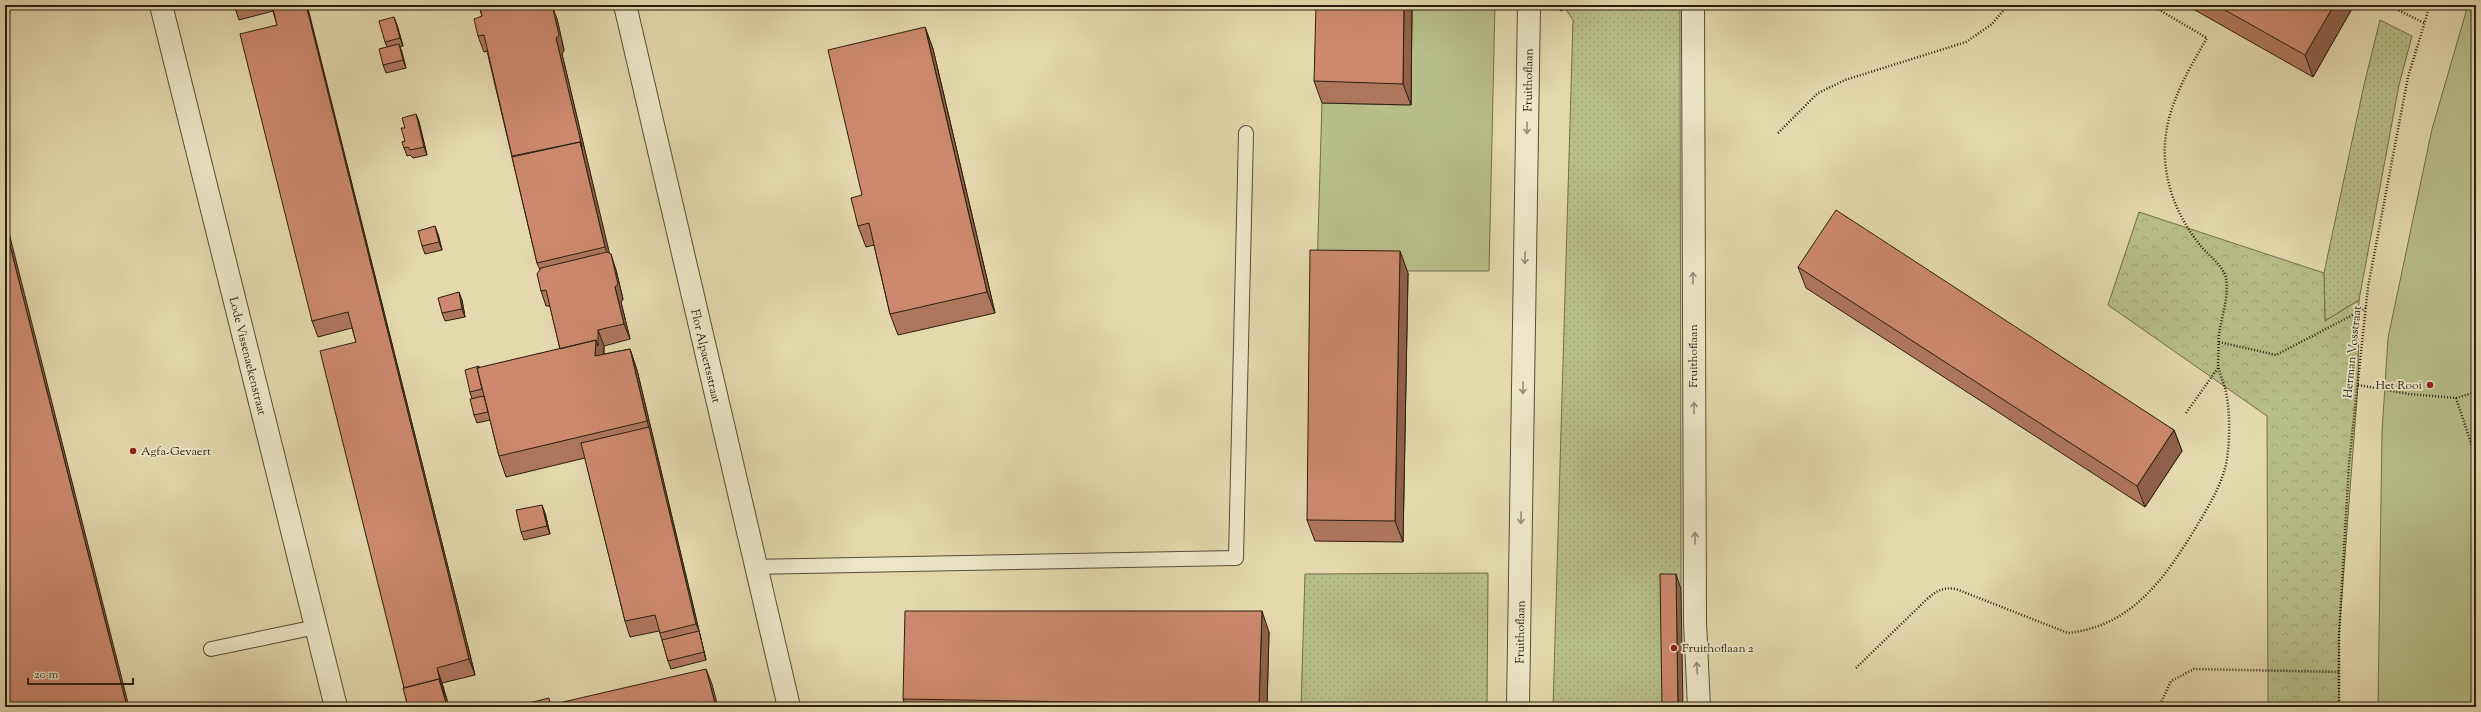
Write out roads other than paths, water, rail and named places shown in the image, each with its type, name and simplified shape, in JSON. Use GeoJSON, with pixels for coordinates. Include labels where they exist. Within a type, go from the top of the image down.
{"type":"FeatureCollection","features":[{"type":"Feature","properties":{"kind":"street","name":"Lode Vissenaekenstraat"},"geometry":{"type":"LineString","coordinates":[[161,5],[336,707]]}},
{"type":"Feature","properties":{"kind":"street","name":"Flor Alpaertsstraat"},"geometry":{"type":"LineString","coordinates":[[625,5],[755,567],[789,707]]}},
{"type":"Feature","properties":{"kind":"street","name":"Fruithoflaan"},"geometry":{"type":"LineString","coordinates":[[1518,707],[1529,5]]}},
{"type":"Feature","properties":{"kind":"street","name":"Fruithoflaan"},"geometry":{"type":"LineString","coordinates":[[1693,5],[1695,623],[1699,707]]}},
{"type":"Feature","properties":{"kind":"lane"},"geometry":{"type":"LineString","coordinates":[[755,567],[1236,558],[1246,133]]}},
{"type":"Feature","properties":{"kind":"lane"},"geometry":{"type":"LineString","coordinates":[[211,649],[316,627]]}},
{"type":"Feature","properties":{"kind":"place","name":"Het Rooi"},"geometry":{"type":"Point","coordinates":[2430,385]}},
{"type":"Feature","properties":{"kind":"place","name":"Agfa-Gevaert"},"geometry":{"type":"Point","coordinates":[133,451]}},
{"type":"Feature","properties":{"kind":"place","name":"Fruithoflaan 2"},"geometry":{"type":"Point","coordinates":[1674,648]}}]}
